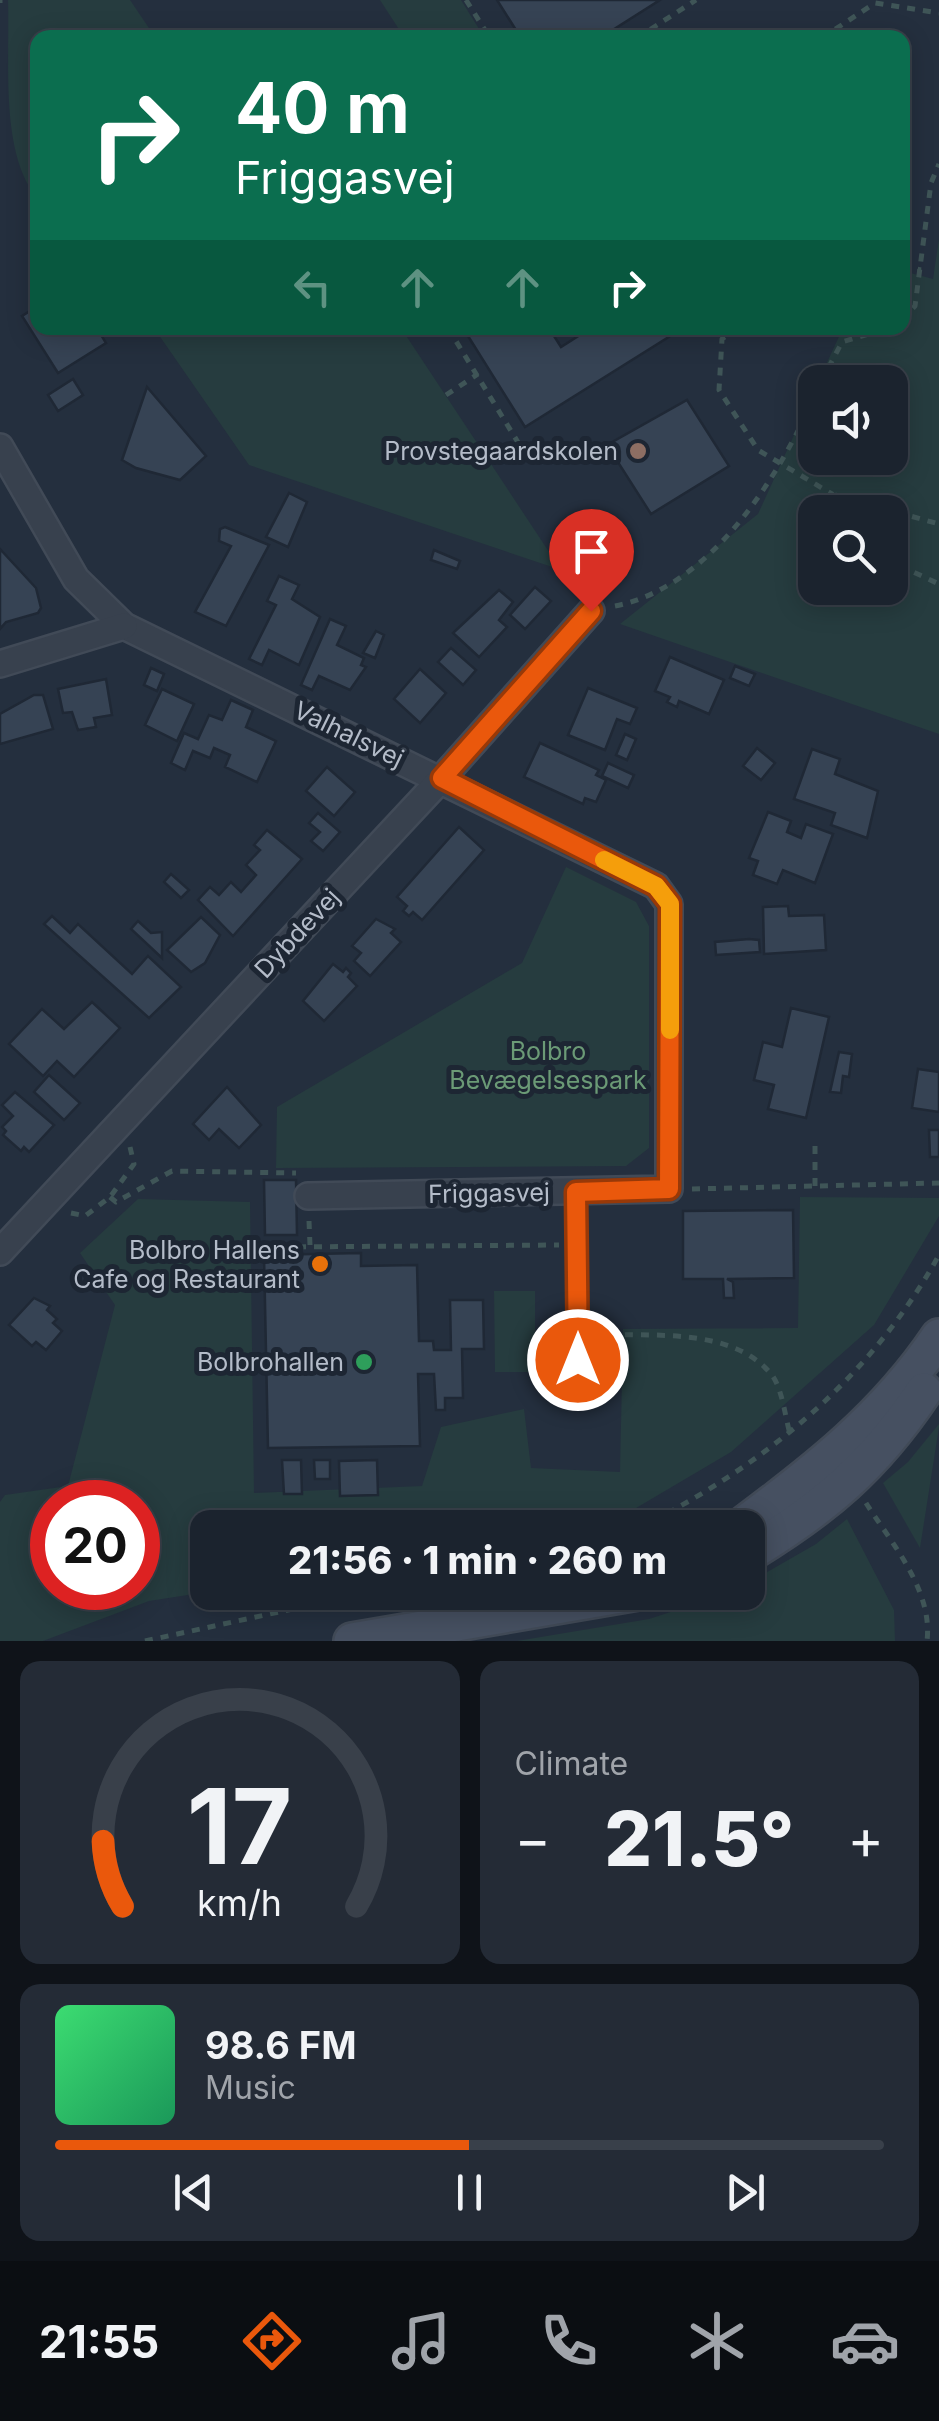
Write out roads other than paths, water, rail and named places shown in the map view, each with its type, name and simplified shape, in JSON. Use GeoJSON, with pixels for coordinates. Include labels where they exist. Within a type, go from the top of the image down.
{"type":"FeatureCollection","features":[{"type":"Feature","properties":{"kind":"main road"},"geometry":{"type":"LineString","coordinates":[[763,1510],[828,1463],[876,1419],[939,1337]]}},
{"type":"Feature","properties":{"kind":"main road"},"geometry":{"type":"LineString","coordinates":[[765,1543],[825,1506],[853,1480],[895,1434],[939,1369]]}},
{"type":"Feature","properties":{"kind":"main road"},"geometry":{"type":"LineString","coordinates":[[352,1641],[524,1610]]}},
{"type":"Feature","properties":{"kind":"street","name":"Valhalsvej"},"geometry":{"type":"LineString","coordinates":[[0,447],[76,579],[124,626],[442,778],[656,886],[670,904],[669,1189]]}},
{"type":"Feature","properties":{"kind":"street","name":"Dybdevej"},"geometry":{"type":"LineString","coordinates":[[0,1252],[442,778],[591,611]]}},
{"type":"Feature","properties":{"kind":"street"},"geometry":{"type":"LineString","coordinates":[[0,664],[124,626]]}},
{"type":"Feature","properties":{"kind":"street","name":"Friggasvej"},"geometry":{"type":"LineString","coordinates":[[308,1185],[576,1192],[669,1189]]}},
{"type":"Feature","properties":{"kind":"lane"},"geometry":{"type":"LineString","coordinates":[[576,1192],[577,1386]]}},
{"type":"Feature","properties":{"kind":"place","name":"Provstegaardskolen"},"geometry":{"type":"Point","coordinates":[638,451]}},
{"type":"Feature","properties":{"kind":"place","name":"Bolbro Hallens Cafe og Restaurant"},"geometry":{"type":"Point","coordinates":[320,1264]}},
{"type":"Feature","properties":{"kind":"place","name":"Bolbrohallen"},"geometry":{"type":"Point","coordinates":[364,1362]}},
{"type":"Feature","properties":{"kind":"park label","name":"Bolbro Bevægelsespark"},"geometry":{"type":"Point","coordinates":[548,1066]}}]}
